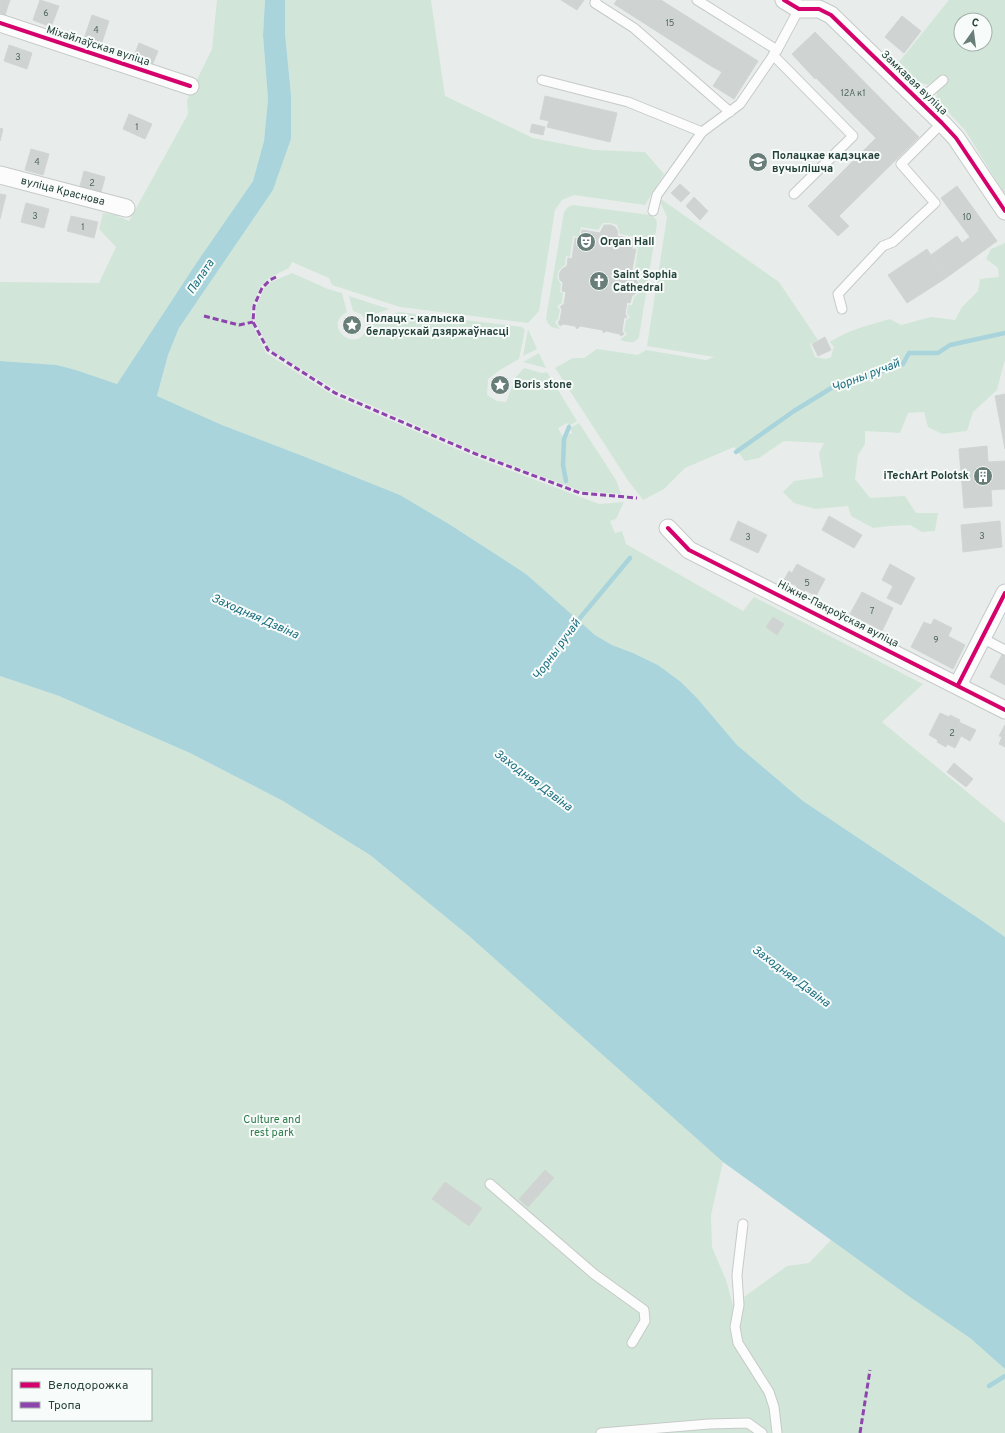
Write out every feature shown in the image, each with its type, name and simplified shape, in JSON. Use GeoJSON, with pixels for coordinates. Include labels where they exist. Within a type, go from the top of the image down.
{"type":"FeatureCollection","features":[{"type":"Feature","properties":{"kind":"street","name":"Замкавая вуліца"},"geometry":{"type":"LineString","coordinates":[[792,4],[821,4],[920,100],[956,138],[1005,211]]}},
{"type":"Feature","properties":{"kind":"street","name":"Міхайлаўская вуліца"},"geometry":{"type":"LineString","coordinates":[[0,23],[190,86]]}},
{"type":"Feature","properties":{"kind":"street","name":"вуліца Краснова"},"geometry":{"type":"LineString","coordinates":[[0,175],[126,208]]}},
{"type":"Feature","properties":{"kind":"street","name":"Ніжне-Пакроўская вуліца"},"geometry":{"type":"LineString","coordinates":[[668,528],[689,550],[1005,710]]}},
{"type":"Feature","properties":{"kind":"street"},"geometry":{"type":"LineString","coordinates":[[958,685],[1005,593]]}},
{"type":"Feature","properties":{"kind":"lane"},"geometry":{"type":"LineString","coordinates":[[596,0],[594,3],[634,28],[730,112]]}},
{"type":"Feature","properties":{"kind":"lane"},"geometry":{"type":"LineString","coordinates":[[697,0],[775,53],[853,136],[794,194]]}},
{"type":"Feature","properties":{"kind":"lane"},"geometry":{"type":"LineString","coordinates":[[653,211],[657,195],[702,132],[740,104],[775,53],[792,4]]}},
{"type":"Feature","properties":{"kind":"lane"},"geometry":{"type":"LineString","coordinates":[[542,80],[628,102],[702,132]]}},
{"type":"Feature","properties":{"kind":"lane"},"geometry":{"type":"LineString","coordinates":[[920,100],[943,80]]}},
{"type":"Feature","properties":{"kind":"lane"},"geometry":{"type":"LineString","coordinates":[[842,309],[838,294],[883,246],[893,242],[935,203],[901,164],[942,123]]}},
{"type":"Feature","properties":{"kind":"lane"},"geometry":{"type":"LineString","coordinates":[[982,638],[1005,650]]}},
{"type":"Feature","properties":{"kind":"lane"},"geometry":{"type":"LineString","coordinates":[[490,1184],[594,1274],[644,1310],[645,1321],[632,1343]]}},
{"type":"Feature","properties":{"kind":"lane"},"geometry":{"type":"LineString","coordinates":[[743,1224],[737,1275],[739,1305],[735,1327],[738,1344],[769,1392],[774,1407],[777,1433]]}},
{"type":"Feature","properties":{"kind":"lane"},"geometry":{"type":"LineString","coordinates":[[602,1433],[748,1423],[762,1433]]}},
{"type":"Feature","properties":{"kind":"green space"},"geometry":{"type":"Polygon","coordinates":[[[217,0],[265,0],[263,35],[268,99],[264,141],[253,181],[197,262],[117,384],[57,365],[0,361],[0,282],[99,283],[116,247],[99,229],[103,213],[115,215],[129,221],[188,114],[187,100],[212,49],[217,0]]]}},
{"type":"Feature","properties":{"kind":"green space"},"geometry":{"type":"Polygon","coordinates":[[[285,0],[431,0],[445,96],[533,138],[594,150],[645,152],[664,174],[645,205],[574,195],[562,200],[555,210],[539,311],[528,323],[400,307],[332,285],[329,278],[292,262],[289,268],[269,278],[260,287],[252,306],[251,322],[266,353],[334,396],[475,457],[599,504],[624,502],[616,519],[610,521],[615,533],[622,531],[626,544],[743,611],[754,597],[923,684],[882,722],[1005,823],[1005,937],[803,801],[737,745],[697,698],[681,682],[658,665],[612,645],[595,635],[526,574],[449,524],[400,495],[222,425],[157,396],[168,355],[179,328],[273,190],[291,139],[291,95],[285,33],[285,0]]]}},
{"type":"Feature","properties":{"kind":"green space"},"geometry":{"type":"Polygon","coordinates":[[[949,0],[1005,0],[1005,195],[965,130],[936,99],[937,92],[948,80],[943,74],[933,82],[925,84],[913,77],[899,62],[949,0]]]}},
{"type":"Feature","properties":{"kind":"green space"},"geometry":{"type":"Polygon","coordinates":[[[658,197],[779,282],[818,340],[810,344],[815,357],[826,359],[831,357],[834,347],[830,342],[851,331],[890,319],[901,325],[931,317],[955,320],[962,307],[978,291],[980,279],[999,277],[998,268],[986,259],[991,249],[1005,243],[1005,359],[997,390],[973,412],[967,431],[942,434],[928,427],[924,412],[908,413],[900,433],[865,431],[865,444],[858,455],[855,479],[870,498],[905,496],[916,513],[938,513],[935,531],[922,532],[910,525],[873,528],[851,516],[848,506],[815,509],[794,503],[783,492],[794,481],[823,477],[819,453],[824,443],[784,441],[759,458],[745,461],[734,447],[685,468],[664,489],[643,500],[627,479],[555,368],[573,358],[584,358],[597,349],[638,355],[646,350],[706,360],[714,357],[647,346],[667,217],[658,197]]]}},
{"type":"Feature","properties":{"kind":"green space"},"geometry":{"type":"Polygon","coordinates":[[[573,205],[650,215],[656,219],[657,224],[639,337],[633,342],[620,340],[627,334],[624,331],[626,320],[630,317],[627,314],[628,305],[632,305],[634,297],[640,291],[640,283],[637,278],[639,269],[635,268],[638,248],[634,247],[636,237],[620,234],[617,225],[611,223],[603,223],[598,230],[581,227],[579,237],[573,236],[570,257],[566,256],[565,265],[560,269],[558,274],[558,279],[561,284],[560,292],[563,293],[562,303],[557,306],[560,310],[558,319],[555,322],[560,329],[551,326],[547,321],[546,318],[564,212],[568,207],[573,205]]]}},
{"type":"Feature","properties":{"kind":"green space"},"geometry":{"type":"Polygon","coordinates":[[[292,273],[328,289],[342,293],[347,312],[340,319],[338,325],[340,332],[345,337],[352,339],[358,339],[364,334],[367,324],[399,312],[522,327],[525,330],[519,359],[488,379],[487,395],[497,401],[506,402],[516,377],[524,368],[542,373],[547,372],[577,421],[569,426],[567,423],[558,428],[563,437],[572,433],[570,428],[579,423],[616,480],[621,494],[581,491],[477,452],[336,390],[269,349],[255,321],[256,307],[264,289],[271,282],[292,273]]]}},
{"type":"Feature","properties":{"kind":"green space"},"geometry":{"type":"Polygon","coordinates":[[[349,296],[389,309],[364,318],[361,314],[353,311],[349,296]]]}},
{"type":"Feature","properties":{"kind":"green space"},"geometry":{"type":"Polygon","coordinates":[[[528,329],[537,349],[523,356],[528,329]]]}},
{"type":"Feature","properties":{"kind":"green space"},"geometry":{"type":"Polygon","coordinates":[[[539,353],[546,368],[523,362],[539,353]]]}},
{"type":"Feature","properties":{"kind":"green space","name":"Culture and rest park"},"geometry":{"type":"Polygon","coordinates":[[[0,676],[59,696],[190,753],[283,801],[370,855],[469,936],[723,1162],[711,1215],[712,1247],[726,1280],[733,1305],[787,1266],[809,1263],[831,1240],[970,1338],[1005,1369],[1005,1433],[777,1433],[771,1430],[771,1433],[0,1433],[0,676]]]}},
{"type":"Feature","properties":{"kind":"water"},"geometry":{"type":"Polygon","coordinates":[[[265,0],[285,0],[285,33],[291,95],[291,139],[273,190],[179,328],[168,355],[157,396],[222,425],[400,495],[449,524],[526,574],[595,635],[612,645],[658,665],[681,682],[697,698],[737,745],[803,801],[1005,937],[1005,1369],[970,1338],[910,1297],[723,1162],[469,936],[370,855],[283,801],[190,753],[59,696],[0,676],[0,361],[57,365],[117,384],[197,262],[253,181],[264,141],[268,99],[263,35],[265,0]]]}},
{"type":"Feature","properties":{"kind":"building"},"geometry":{"type":"Polygon","coordinates":[[[0,0],[10,0],[5,15],[0,13],[0,0]]]}},
{"type":"Feature","properties":{"kind":"building"},"geometry":{"type":"Polygon","coordinates":[[[40,0],[59,6],[51,27],[33,20],[40,0]]]}},
{"type":"Feature","properties":{"kind":"building"},"geometry":{"type":"Polygon","coordinates":[[[561,0],[584,0],[577,10],[561,0]]]}},
{"type":"Feature","properties":{"kind":"building"},"geometry":{"type":"Polygon","coordinates":[[[617,0],[661,0],[726,41],[711,66],[614,4],[617,0]]]}},
{"type":"Feature","properties":{"kind":"building"},"geometry":{"type":"Polygon","coordinates":[[[92,15],[109,21],[101,45],[84,39],[92,15]]]}},
{"type":"Feature","properties":{"kind":"building"},"geometry":{"type":"Polygon","coordinates":[[[902,16],[921,31],[904,53],[885,37],[902,16]]]}},
{"type":"Feature","properties":{"kind":"building"},"geometry":{"type":"Polygon","coordinates":[[[815,32],[898,116],[876,138],[816,78],[815,79],[792,54],[815,32]]]}},
{"type":"Feature","properties":{"kind":"building"},"geometry":{"type":"Polygon","coordinates":[[[726,41],[758,61],[734,99],[713,86],[722,72],[711,66],[726,41]]]}},
{"type":"Feature","properties":{"kind":"building"},"geometry":{"type":"Polygon","coordinates":[[[139,43],[158,51],[151,68],[132,61],[139,43]]]}},
{"type":"Feature","properties":{"kind":"building"},"geometry":{"type":"Polygon","coordinates":[[[9,45],[32,53],[27,69],[4,61],[9,45]]]}},
{"type":"Feature","properties":{"kind":"building"},"geometry":{"type":"Polygon","coordinates":[[[545,96],[617,113],[610,142],[547,127],[549,121],[540,119],[545,96]]]}},
{"type":"Feature","properties":{"kind":"building"},"geometry":{"type":"Polygon","coordinates":[[[129,114],[152,124],[145,139],[123,129],[129,114]]]}},
{"type":"Feature","properties":{"kind":"building"},"geometry":{"type":"Polygon","coordinates":[[[898,116],[919,137],[839,216],[849,226],[838,236],[808,206],[898,116]]]}},
{"type":"Feature","properties":{"kind":"building"},"geometry":{"type":"Polygon","coordinates":[[[532,124],[545,127],[543,135],[530,132],[532,124]]]}},
{"type":"Feature","properties":{"kind":"building"},"geometry":{"type":"Polygon","coordinates":[[[0,128],[3,129],[0,141],[0,128]]]}},
{"type":"Feature","properties":{"kind":"building"},"geometry":{"type":"Polygon","coordinates":[[[31,149],[49,154],[43,175],[25,170],[31,149]]]}},
{"type":"Feature","properties":{"kind":"building"},"geometry":{"type":"Polygon","coordinates":[[[84,171],[105,177],[100,196],[79,190],[84,171]]]}},
{"type":"Feature","properties":{"kind":"building"},"geometry":{"type":"Polygon","coordinates":[[[680,184],[690,193],[681,202],[671,193],[680,184]]]}},
{"type":"Feature","properties":{"kind":"building"},"geometry":{"type":"Polygon","coordinates":[[[957,186],[997,241],[946,278],[931,255],[957,236],[962,243],[970,237],[941,198],[957,186]]]}},
{"type":"Feature","properties":{"kind":"building"},"geometry":{"type":"Polygon","coordinates":[[[0,194],[6,195],[0,219],[0,194]]]}},
{"type":"Feature","properties":{"kind":"building"},"geometry":{"type":"Polygon","coordinates":[[[694,197],[708,211],[700,220],[686,206],[694,197]]]}},
{"type":"Feature","properties":{"kind":"building"},"geometry":{"type":"Polygon","coordinates":[[[26,203],[49,209],[44,228],[21,222],[26,203]]]}},
{"type":"Feature","properties":{"kind":"building"},"geometry":{"type":"Polygon","coordinates":[[[71,216],[98,222],[94,238],[67,231],[71,216]]]}},
{"type":"Feature","properties":{"kind":"building","name":"Saint Sophia Cathedral"},"geometry":{"type":"Polygon","coordinates":[[[604,225],[611,225],[615,227],[618,232],[617,236],[633,239],[632,249],[636,249],[632,270],[636,271],[635,278],[638,283],[638,288],[636,293],[632,296],[630,303],[627,302],[625,314],[627,317],[624,318],[622,331],[624,334],[621,336],[619,334],[606,331],[604,333],[602,330],[580,326],[577,329],[575,326],[563,324],[560,326],[558,322],[560,320],[562,309],[560,307],[564,304],[566,292],[562,291],[563,283],[560,280],[559,274],[562,269],[567,266],[568,258],[572,259],[575,238],[581,239],[582,230],[600,233],[604,225]]]}},
{"type":"Feature","properties":{"kind":"building"},"geometry":{"type":"Polygon","coordinates":[[[927,249],[946,278],[907,303],[888,275],[927,249]]]}},
{"type":"Feature","properties":{"kind":"building"},"geometry":{"type":"Polygon","coordinates":[[[825,337],[831,350],[818,356],[812,344],[825,337]]]}},
{"type":"Feature","properties":{"kind":"building"},"geometry":{"type":"Polygon","coordinates":[[[1005,394],[1005,449],[995,396],[1005,394]]]}},
{"type":"Feature","properties":{"kind":"building","name":"iTechArt Polotsk"},"geometry":{"type":"Polygon","coordinates":[[[987,446],[988,462],[1005,461],[1005,489],[991,490],[992,506],[964,508],[959,449],[987,446]]]}},
{"type":"Feature","properties":{"kind":"building"},"geometry":{"type":"Polygon","coordinates":[[[829,516],[862,535],[854,548],[822,530],[829,516]]]}},
{"type":"Feature","properties":{"kind":"building"},"geometry":{"type":"Polygon","coordinates":[[[738,521],[767,535],[758,553],[730,540],[738,521]]]}},
{"type":"Feature","properties":{"kind":"building"},"geometry":{"type":"Polygon","coordinates":[[[1000,521],[1002,547],[963,552],[961,525],[1000,521]]]}},
{"type":"Feature","properties":{"kind":"building"},"geometry":{"type":"Polygon","coordinates":[[[797,564],[825,579],[816,596],[805,590],[804,592],[796,588],[797,586],[784,580],[789,571],[792,573],[797,564]]]}},
{"type":"Feature","properties":{"kind":"building"},"geometry":{"type":"Polygon","coordinates":[[[890,564],[915,578],[901,605],[887,598],[893,586],[882,580],[890,564]]]}},
{"type":"Feature","properties":{"kind":"building"},"geometry":{"type":"Polygon","coordinates":[[[862,592],[893,608],[882,631],[850,614],[862,592]]]}},
{"type":"Feature","properties":{"kind":"building"},"geometry":{"type":"Polygon","coordinates":[[[773,617],[784,624],[777,635],[766,627],[773,617]]]}},
{"type":"Feature","properties":{"kind":"building"},"geometry":{"type":"Polygon","coordinates":[[[934,619],[952,628],[948,636],[965,645],[953,669],[911,647],[924,622],[931,625],[934,619]]]}},
{"type":"Feature","properties":{"kind":"building"},"geometry":{"type":"Polygon","coordinates":[[[1003,653],[1005,654],[1005,685],[990,677],[1003,653]]]}},
{"type":"Feature","properties":{"kind":"building"},"geometry":{"type":"Polygon","coordinates":[[[940,713],[949,717],[950,715],[960,720],[959,722],[976,730],[970,741],[961,736],[955,748],[947,744],[946,747],[929,735],[940,713]]]}},
{"type":"Feature","properties":{"kind":"building"},"geometry":{"type":"Polygon","coordinates":[[[1005,725],[1005,747],[999,744],[1002,737],[999,736],[1005,725]]]}},
{"type":"Feature","properties":{"kind":"building"},"geometry":{"type":"Polygon","coordinates":[[[954,763],[973,779],[966,787],[947,772],[954,763]]]}},
{"type":"Feature","properties":{"kind":"building"},"geometry":{"type":"Polygon","coordinates":[[[545,1170],[554,1178],[528,1207],[519,1199],[545,1170]]]}},
{"type":"Feature","properties":{"kind":"building"},"geometry":{"type":"Polygon","coordinates":[[[445,1182],[482,1208],[469,1226],[432,1199],[445,1182]]]}},
{"type":"Feature","properties":{"kind":"waterway","name":"Чорны ручай"},"geometry":{"type":"LineString","coordinates":[[736,452],[794,411],[833,387],[903,364],[909,353],[938,353],[950,345],[1005,333]]}},
{"type":"Feature","properties":{"kind":"waterway"},"geometry":{"type":"LineString","coordinates":[[566,481],[563,465],[564,439],[569,427]]}},
{"type":"Feature","properties":{"kind":"waterway","name":"Чорны ручай"},"geometry":{"type":"LineString","coordinates":[[575,624],[630,558]]}},
{"type":"Feature","properties":{"kind":"waterway"},"geometry":{"type":"LineString","coordinates":[[989,1386],[1005,1376]]}},
{"type":"Feature","properties":{"kind":"marked path"},"geometry":{"type":"LineString","coordinates":[[276,277],[270,280],[262,288],[254,306],[253,322],[268,350],[335,393],[476,454],[580,493],[637,498]]}},
{"type":"Feature","properties":{"kind":"marked path"},"geometry":{"type":"LineString","coordinates":[[204,316],[239,325],[253,322]]}},
{"type":"Feature","properties":{"kind":"marked path"},"geometry":{"type":"LineString","coordinates":[[860,1433],[870,1370]]}},
{"type":"Feature","properties":{"kind":"cycle path"},"geometry":{"type":"LineString","coordinates":[[784,0],[799,9],[819,9],[831,15],[956,138],[1005,211]]}},
{"type":"Feature","properties":{"kind":"cycle path"},"geometry":{"type":"LineString","coordinates":[[0,23],[190,86]]}},
{"type":"Feature","properties":{"kind":"cycle path"},"geometry":{"type":"LineString","coordinates":[[668,528],[689,550],[1005,710]]}},
{"type":"Feature","properties":{"kind":"cycle path"},"geometry":{"type":"LineString","coordinates":[[958,685],[1005,593]]}},
{"type":"Feature","properties":{"kind":"place","name":"Полацкае кадэцкае вучылішча"},"geometry":{"type":"Point","coordinates":[758,162]}},
{"type":"Feature","properties":{"kind":"place","name":"Organ Hall"},"geometry":{"type":"Point","coordinates":[586,242]}},
{"type":"Feature","properties":{"kind":"place","name":"Saint Sophia Cathedral"},"geometry":{"type":"Point","coordinates":[599,281]}},
{"type":"Feature","properties":{"kind":"place","name":"Полацк - калыска беларускай дзяржаўнасці"},"geometry":{"type":"Point","coordinates":[352,325]}},
{"type":"Feature","properties":{"kind":"place","name":"Boris stone"},"geometry":{"type":"Point","coordinates":[500,385]}},
{"type":"Feature","properties":{"kind":"place","name":"iTechArt Polotsk"},"geometry":{"type":"Point","coordinates":[983,476]}},
{"type":"Feature","properties":{"kind":"water label","name":"Палата"},"geometry":{"type":"Point","coordinates":[201,277]}},
{"type":"Feature","properties":{"kind":"water label","name":"Заходняя Дзвіна"},"geometry":{"type":"Point","coordinates":[255,617]}},
{"type":"Feature","properties":{"kind":"water label","name":"Заходняя Дзвіна"},"geometry":{"type":"Point","coordinates":[533,781]}},
{"type":"Feature","properties":{"kind":"water label","name":"Заходняя Дзвіна"},"geometry":{"type":"Point","coordinates":[791,977]}}]}
